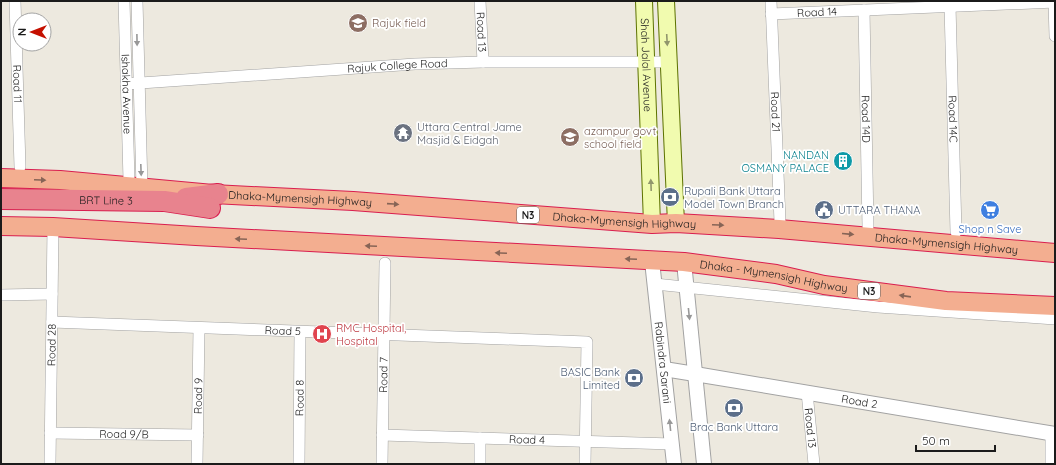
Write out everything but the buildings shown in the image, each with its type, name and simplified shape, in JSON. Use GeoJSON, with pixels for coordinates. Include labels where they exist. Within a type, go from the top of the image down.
{"type":"FeatureCollection","features":[{"type":"Feature","properties":{"kind":"highway","name":"Dhaka-Mymensigh Highway"},"geometry":{"type":"LineString","coordinates":[[1,178],[60,180],[134,187],[214,201],[361,202],[652,224],[676,223],[815,232],[1055,253]]}},
{"type":"Feature","properties":{"kind":"highway","name":"BRT Line 3"},"geometry":{"type":"LineString","coordinates":[[1,199],[214,201]]}},
{"type":"Feature","properties":{"kind":"highway","name":"N3"},"geometry":{"type":"LineString","coordinates":[[1,226],[53,227],[684,262]]}},
{"type":"Feature","properties":{"kind":"highway","name":"Dhaka - Mymensigh Highway"},"geometry":{"type":"LineString","coordinates":[[684,262],[776,274],[824,284],[946,302],[1055,306]]}},
{"type":"Feature","properties":{"kind":"main road","name":"Shah Jalal Avenue"},"geometry":{"type":"LineString","coordinates":[[644,1],[652,224]]}},
{"type":"Feature","properties":{"kind":"main road","name":"Shah Jalal Avenue"},"geometry":{"type":"LineString","coordinates":[[666,1],[676,223]]}},
{"type":"Feature","properties":{"kind":"street","name":"Road 11"},"geometry":{"type":"LineString","coordinates":[[15,1],[20,167]]}},
{"type":"Feature","properties":{"kind":"street","name":"Ishakha Avenue"},"geometry":{"type":"LineString","coordinates":[[124,1],[129,180],[134,187]]}},
{"type":"Feature","properties":{"kind":"street"},"geometry":{"type":"LineString","coordinates":[[134,187],[138,83],[137,1]]}},
{"type":"Feature","properties":{"kind":"street","name":"Road 13"},"geometry":{"type":"LineString","coordinates":[[480,1],[482,62]]}},
{"type":"Feature","properties":{"kind":"street","name":"Road 21"},"geometry":{"type":"LineString","coordinates":[[771,1],[780,222]]}},
{"type":"Feature","properties":{"kind":"street"},"geometry":{"type":"LineString","coordinates":[[1054,2],[1055,36]]}},
{"type":"Feature","properties":{"kind":"street","name":"Road 14"},"geometry":{"type":"LineString","coordinates":[[771,14],[864,10],[908,4],[950,6],[1054,2]]}},
{"type":"Feature","properties":{"kind":"street","name":"Road 14C"},"geometry":{"type":"LineString","coordinates":[[950,6],[956,232]]}},
{"type":"Feature","properties":{"kind":"street","name":"Road 14D"},"geometry":{"type":"LineString","coordinates":[[864,10],[868,228]]}},
{"type":"Feature","properties":{"kind":"street","name":"Rajuk College Road"},"geometry":{"type":"LineString","coordinates":[[126,84],[415,64],[482,62],[668,62]]}},
{"type":"Feature","properties":{"kind":"street","name":"Road 28"},"geometry":{"type":"LineString","coordinates":[[50,464],[53,227]]}},
{"type":"Feature","properties":{"kind":"street","name":"Rabindra Sarani"},"geometry":{"type":"LineString","coordinates":[[652,261],[674,464]]}},
{"type":"Feature","properties":{"kind":"street"},"geometry":{"type":"LineString","coordinates":[[684,262],[704,464]]}},
{"type":"Feature","properties":{"kind":"street","name":"Road 7"},"geometry":{"type":"LineString","coordinates":[[382,464],[385,263]]}},
{"type":"Feature","properties":{"kind":"street"},"geometry":{"type":"LineString","coordinates":[[655,284],[878,307],[1055,319]]}},
{"type":"Feature","properties":{"kind":"street"},"geometry":{"type":"LineString","coordinates":[[1,295],[52,294]]}},
{"type":"Feature","properties":{"kind":"street","name":"Road 5"},"geometry":{"type":"LineString","coordinates":[[52,322],[587,342],[586,441]]}},
{"type":"Feature","properties":{"kind":"street","name":"Road 9"},"geometry":{"type":"LineString","coordinates":[[197,464],[199,328]]}},
{"type":"Feature","properties":{"kind":"street","name":"Road 8"},"geometry":{"type":"LineString","coordinates":[[299,464],[300,332]]}},
{"type":"Feature","properties":{"kind":"street","name":"Road 2"},"geometry":{"type":"LineString","coordinates":[[664,370],[807,392],[1053,434]]}},
{"type":"Feature","properties":{"kind":"street","name":"Road 13"},"geometry":{"type":"LineString","coordinates":[[807,392],[814,464]]}},
{"type":"Feature","properties":{"kind":"street","name":"Road 9/B"},"geometry":{"type":"LineString","coordinates":[[50,433],[198,435]]}},
{"type":"Feature","properties":{"kind":"street"},"geometry":{"type":"LineString","coordinates":[[1051,464],[1053,434]]}},
{"type":"Feature","properties":{"kind":"street","name":"Road 4"},"geometry":{"type":"LineString","coordinates":[[382,435],[672,444]]}},
{"type":"Feature","properties":{"kind":"street"},"geometry":{"type":"LineString","coordinates":[[480,438],[480,464]]}},
{"type":"Feature","properties":{"kind":"street"},"geometry":{"type":"LineString","coordinates":[[586,441],[586,464]]}},
{"type":"Feature","properties":{"kind":"place","name":"Rajuk field"},"geometry":{"type":"Point","coordinates":[358,23]}},
{"type":"Feature","properties":{"kind":"place","name":"Uttara Central Jame Masjid & Eidgah"},"geometry":{"type":"Point","coordinates":[403,133]}},
{"type":"Feature","properties":{"kind":"place","name":"azampur govt school field"},"geometry":{"type":"Point","coordinates":[570,137]}},
{"type":"Feature","properties":{"kind":"place","name":"NANDAN OSMANY PALACE"},"geometry":{"type":"Point","coordinates":[843,161]}},
{"type":"Feature","properties":{"kind":"place","name":"Rupali Bank Uttara Model Town Branch"},"geometry":{"type":"Point","coordinates":[670,197]}},
{"type":"Feature","properties":{"kind":"place","name":"UTTARA THANA"},"geometry":{"type":"Point","coordinates":[824,210]}},
{"type":"Feature","properties":{"kind":"place","name":"Shop n Save"},"geometry":{"type":"Point","coordinates":[990,210]}},
{"type":"Feature","properties":{"kind":"place","name":"RMC Hospital, Hospital"},"geometry":{"type":"Point","coordinates":[322,334]}},
{"type":"Feature","properties":{"kind":"place","name":"BASIC Bank Limited"},"geometry":{"type":"Point","coordinates":[634,378]}},
{"type":"Feature","properties":{"kind":"place","name":"Brac Bank Uttara"},"geometry":{"type":"Point","coordinates":[734,408]}}]}
